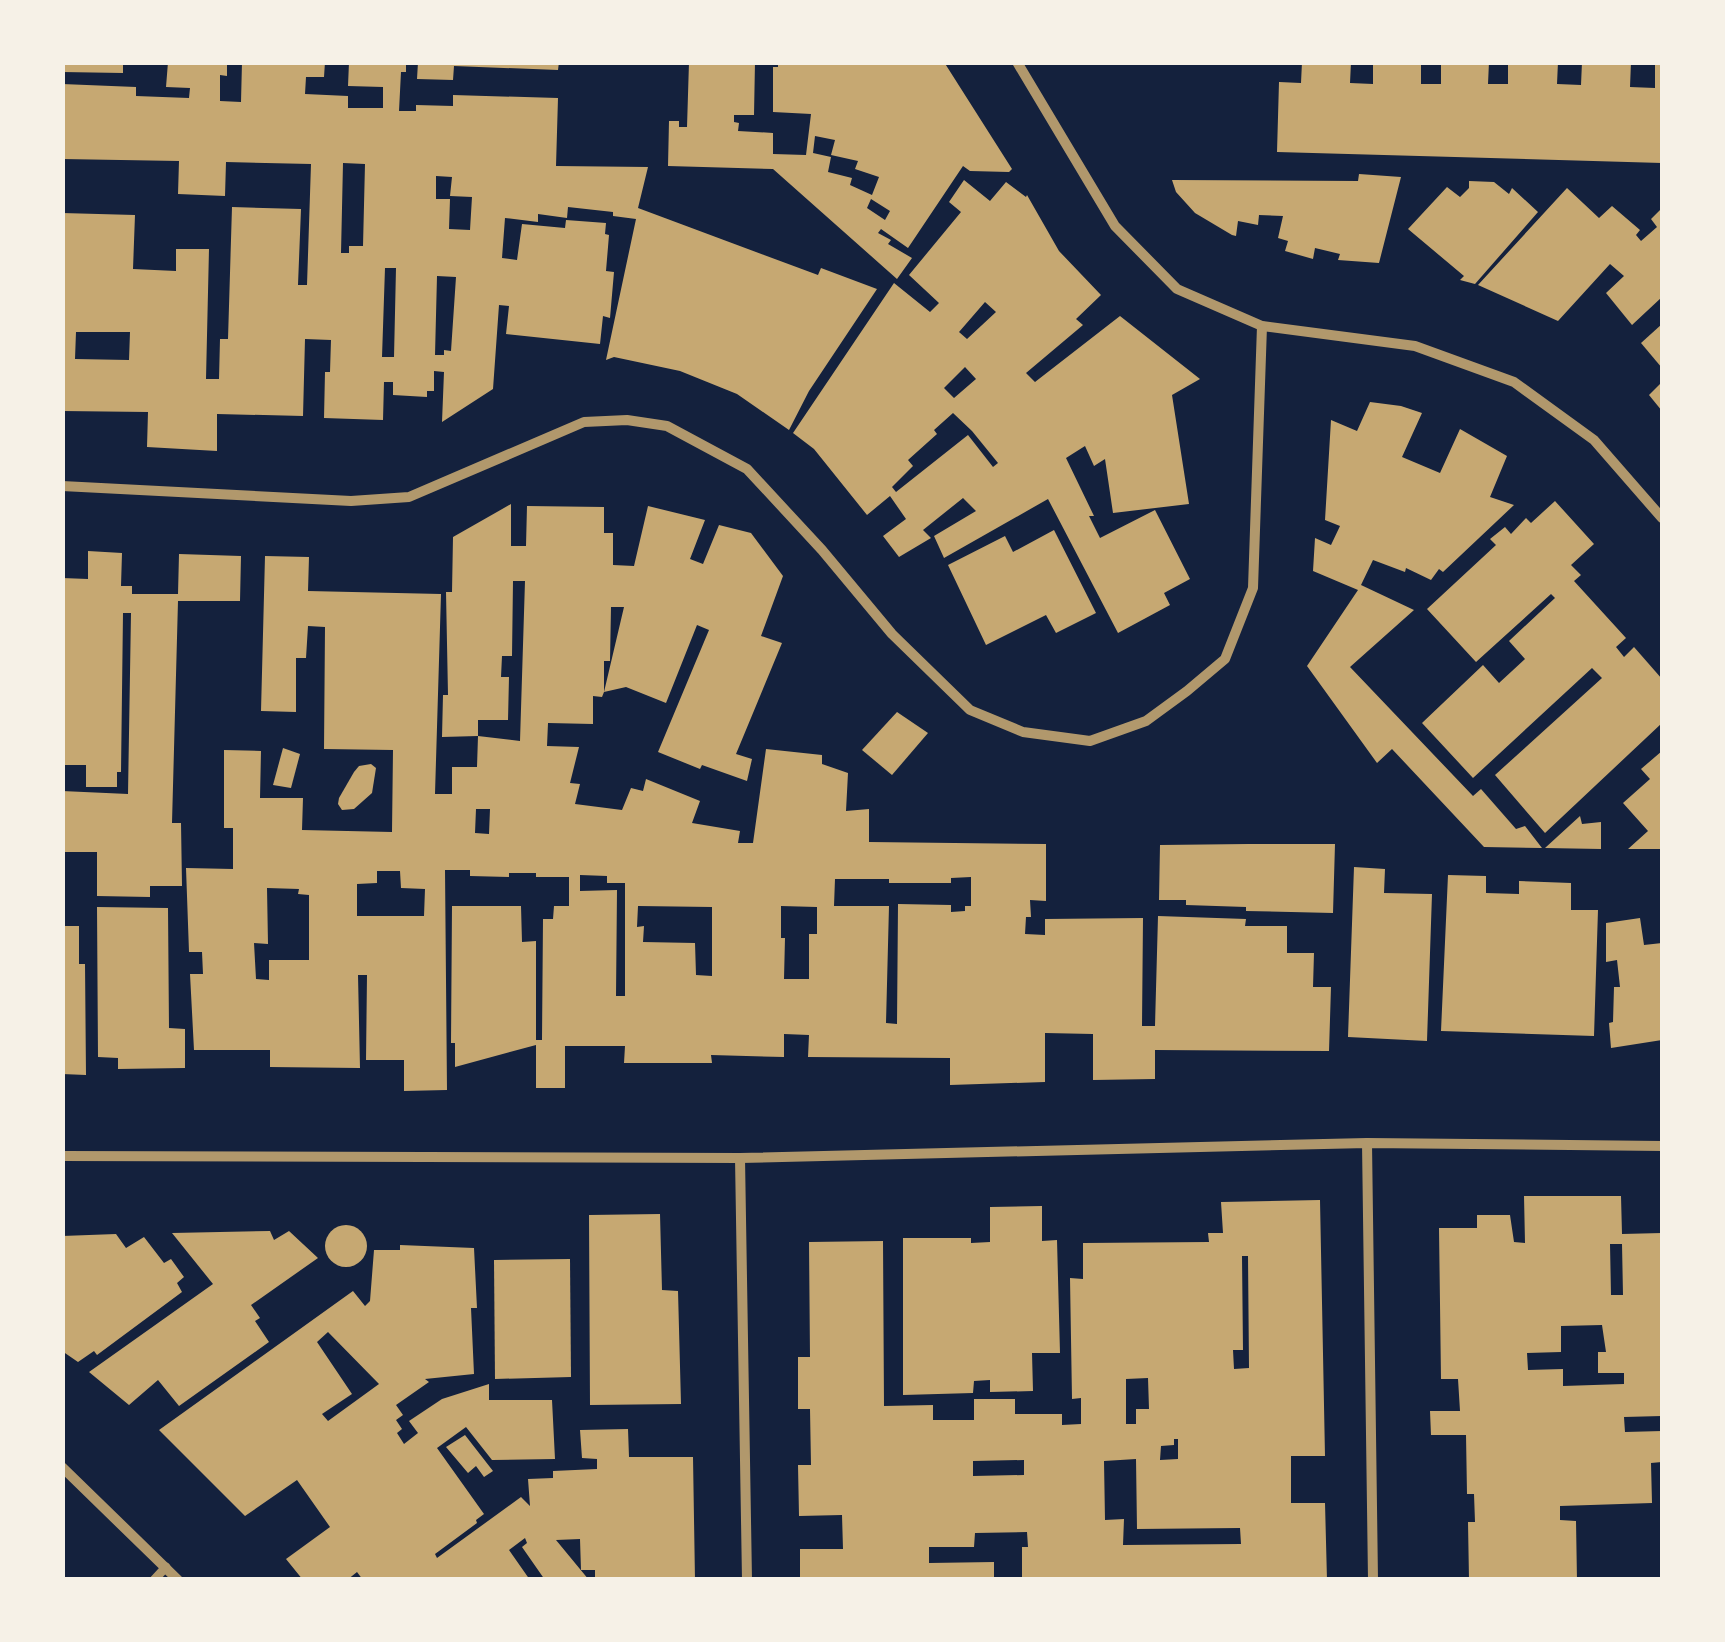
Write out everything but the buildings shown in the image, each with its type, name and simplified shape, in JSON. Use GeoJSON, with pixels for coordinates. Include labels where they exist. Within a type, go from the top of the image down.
{"type":"FeatureCollection","features":[{"type":"Feature","properties":{"kind":"street"},"geometry":{"type":"LineString","coordinates":[[1017,62],[1115,226],[1177,288],[1262,326],[1415,346],[1514,382],[1594,440],[1662,518]]}},
{"type":"Feature","properties":{"kind":"street"},"geometry":{"type":"LineString","coordinates":[[62,486],[351,501],[409,497],[584,422],[626,420],[667,426],[747,469],[892,634],[970,710],[1022,732],[1090,741],[1146,721],[1224,659],[1253,588],[1262,326]]}},
{"type":"Feature","properties":{"kind":"street"},"geometry":{"type":"LineString","coordinates":[[1367,1142],[1374,1580]]}},
{"type":"Feature","properties":{"kind":"street"},"geometry":{"type":"LineString","coordinates":[[62,1156],[740,1158],[1367,1142],[1662,1146]]}},
{"type":"Feature","properties":{"kind":"street"},"geometry":{"type":"LineString","coordinates":[[740,1158],[747,1580]]}},
{"type":"Feature","properties":{"kind":"street"},"geometry":{"type":"LineString","coordinates":[[62,1467],[178,1580]]}},
{"type":"Feature","properties":{"kind":"street"},"geometry":{"type":"LineString","coordinates":[[154,1580],[166,1567]]}}]}
